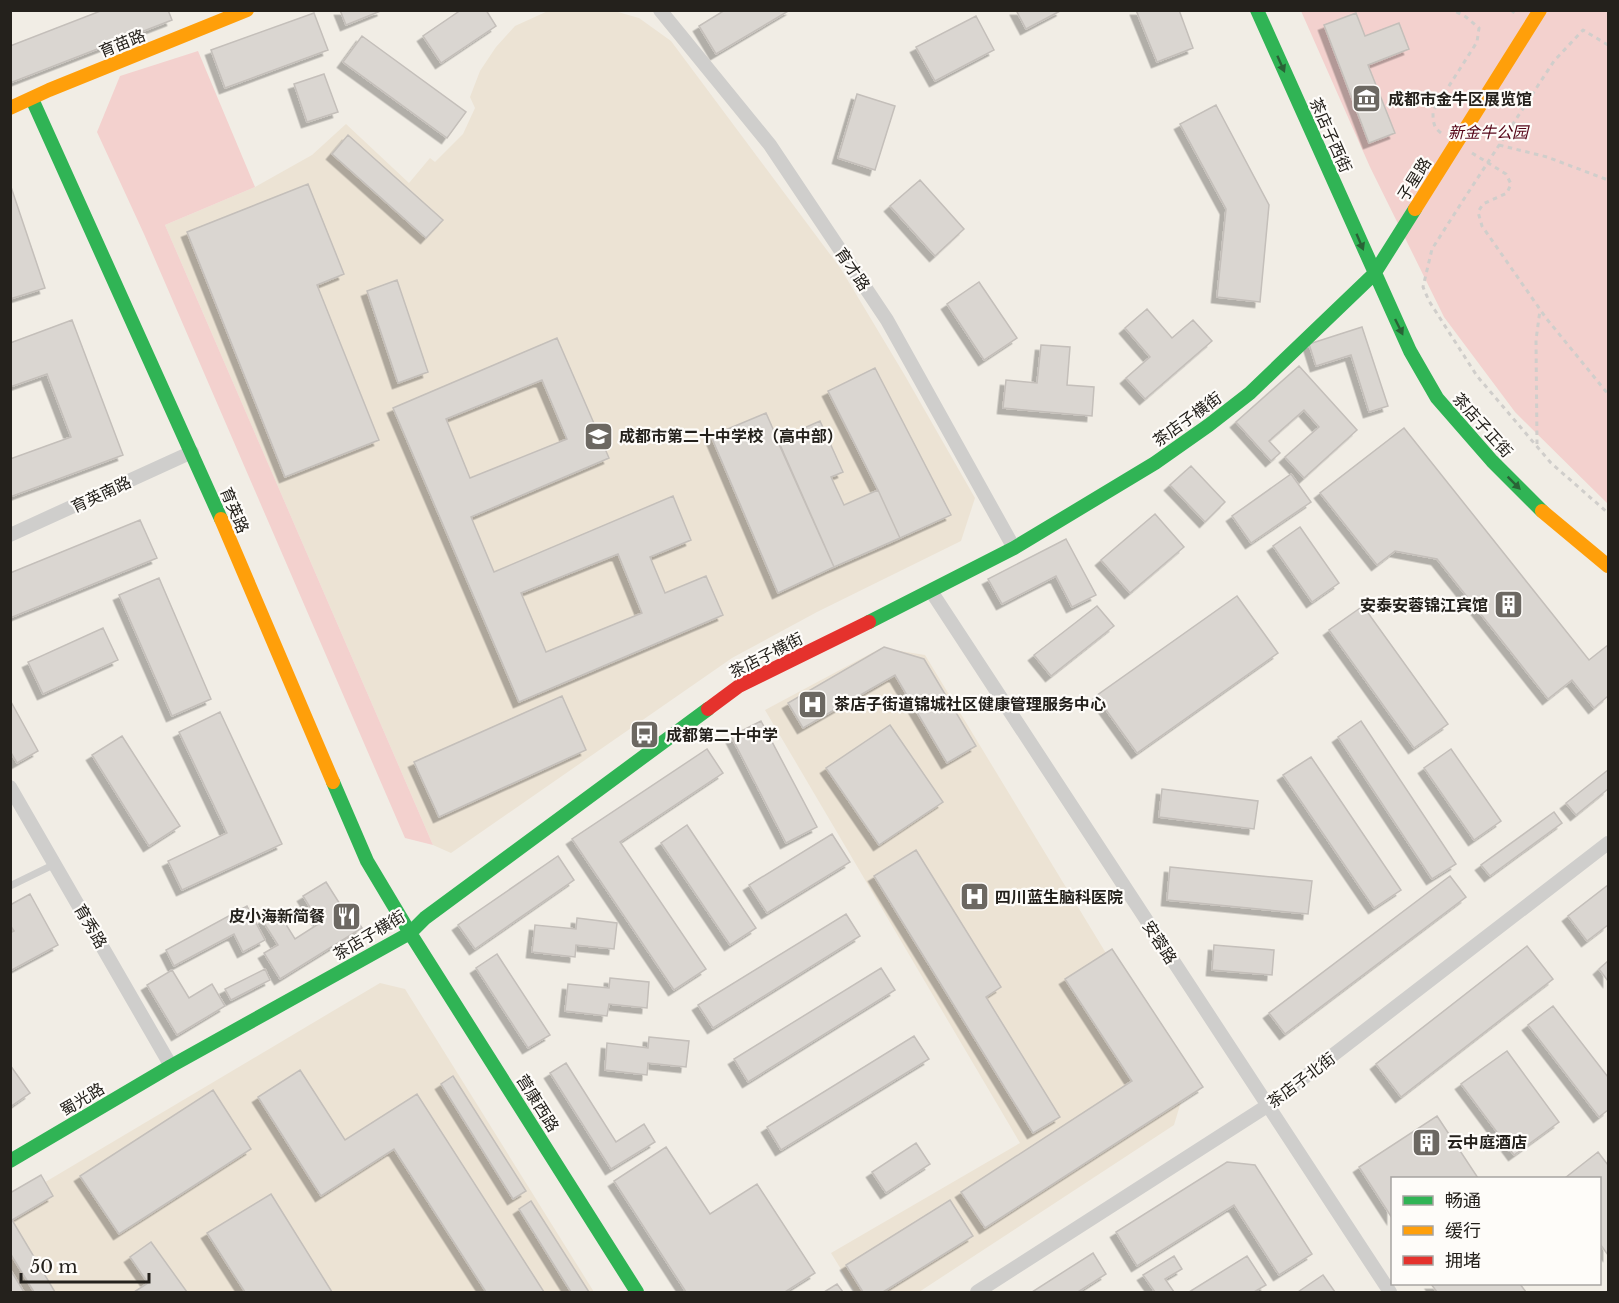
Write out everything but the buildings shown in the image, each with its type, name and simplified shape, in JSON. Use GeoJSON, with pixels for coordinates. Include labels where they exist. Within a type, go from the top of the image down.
{"type":"FeatureCollection","features":[{"type":"Feature","properties":{"kind":"street","name":"育苗路"},"geometry":{"type":"LineString","coordinates":[[10,108],[247,10]]}},
{"type":"Feature","properties":{"kind":"street","name":"育才路"},"geometry":{"type":"LineString","coordinates":[[660,10],[770,145],[887,320],[1014,548]]}},
{"type":"Feature","properties":{"kind":"street","name":"茶店子西街"},"geometry":{"type":"LineString","coordinates":[[1257,10],[1374,274]]}},
{"type":"Feature","properties":{"kind":"street","name":"子星路"},"geometry":{"type":"LineString","coordinates":[[1374,274],[1540,10]]}},
{"type":"Feature","properties":{"kind":"street","name":"育英路"},"geometry":{"type":"LineString","coordinates":[[32,99],[192,452],[367,861],[410,933]]}},
{"type":"Feature","properties":{"kind":"street","name":"茶店子横街"},"geometry":{"type":"LineString","coordinates":[[171,1066],[410,933],[425,918],[739,686],[1014,548],[1155,463],[1250,393],[1374,274]]}},
{"type":"Feature","properties":{"kind":"street","name":"茶店子正街"},"geometry":{"type":"LineString","coordinates":[[1374,274],[1410,351],[1437,398],[1492,461],[1541,510],[1608,566]]}},
{"type":"Feature","properties":{"kind":"street","name":"育英南路"},"geometry":{"type":"LineString","coordinates":[[10,535],[192,452]]}},
{"type":"Feature","properties":{"kind":"street","name":"安蓉路"},"geometry":{"type":"LineString","coordinates":[[931,591],[1390,1293]]}},
{"type":"Feature","properties":{"kind":"street","name":"育秀路"},"geometry":{"type":"LineString","coordinates":[[10,787],[171,1066]]}},
{"type":"Feature","properties":{"kind":"street","name":"茶店子北街"},"geometry":{"type":"LineString","coordinates":[[977,1293],[1268,1106],[1608,843]]}},
{"type":"Feature","properties":{"kind":"street","name":"营康西路"},"geometry":{"type":"LineString","coordinates":[[410,933],[637,1293]]}},
{"type":"Feature","properties":{"kind":"street","name":"蜀光路"},"geometry":{"type":"LineString","coordinates":[[10,1161],[171,1066]]}},
{"type":"Feature","properties":{"kind":"lane"},"geometry":{"type":"LineString","coordinates":[[10,886],[55,864]]}},
{"type":"Feature","properties":{"kind":"path"},"geometry":{"type":"LineString","coordinates":[[1453,10],[1479,28]]}},
{"type":"Feature","properties":{"kind":"path"},"geometry":{"type":"LineString","coordinates":[[1608,45],[1583,30],[1554,61],[1432,249],[1423,288],[1477,376],[1551,463],[1608,513]]}},
{"type":"Feature","properties":{"kind":"path"},"geometry":{"type":"LineString","coordinates":[[1498,145],[1547,157],[1608,180]]}},
{"type":"Feature","properties":{"kind":"path"},"geometry":{"type":"LineString","coordinates":[[1497,245],[1540,309],[1608,394]]}},
{"type":"Feature","properties":{"kind":"path"},"geometry":{"type":"LineString","coordinates":[[1537,446],[1536,340],[1540,309]]}},
{"type":"Feature","properties":{"kind":"shaded area","name":"成都市第二十中学校（高中部）"},"geometry":{"type":"Polygon","coordinates":[[[548,11],[618,12],[639,18],[671,41],[841,269],[975,498],[961,541],[817,612],[732,658],[451,853],[433,845],[165,225],[255,187],[312,155],[346,124],[409,183],[430,158],[435,162],[463,134],[475,108],[470,97],[480,71],[496,47],[515,26],[548,11]]]}},
{"type":"Feature","properties":{"kind":"shaded area","name":"四川蓝生脑科医院"},"geometry":{"type":"Polygon","coordinates":[[[881,648],[925,655],[1186,1085],[1174,1125],[919,1292],[855,1292],[831,1253],[1020,1143],[765,710],[881,648]]]}},
{"type":"Feature","properties":{"kind":"shaded area"},"geometry":{"type":"Polygon","coordinates":[[[380,983],[405,989],[594,1292],[11,1292],[10,1203],[380,983]]]}},
{"type":"Feature","properties":{"kind":"green space","name":"新金牛公园"},"geometry":{"type":"Polygon","coordinates":[[[1301,11],[1608,11],[1608,504],[1515,412],[1444,317],[1370,167],[1301,11]]]}},
{"type":"Feature","properties":{"kind":"green space"},"geometry":{"type":"Polygon","coordinates":[[[198,51],[255,187],[165,225],[433,845],[405,838],[144,234],[97,132],[120,76],[198,51]]]}},
{"type":"Feature","properties":{"kind":"traffic: fast"},"geometry":{"type":"LineString","coordinates":[[1257,10],[1410,351],[1437,398],[1492,461],[1542,511]]}},
{"type":"Feature","properties":{"kind":"traffic: fast"},"geometry":{"type":"LineString","coordinates":[[32,99],[221,519]]}},
{"type":"Feature","properties":{"kind":"traffic: fast"},"geometry":{"type":"LineString","coordinates":[[869,622],[1014,548],[1155,463],[1209,425],[1250,393],[1374,274],[1415,209]]}},
{"type":"Feature","properties":{"kind":"traffic: fast"},"geometry":{"type":"LineString","coordinates":[[10,1161],[171,1066],[410,933],[425,918],[708,709]]}},
{"type":"Feature","properties":{"kind":"traffic: fast"},"geometry":{"type":"LineString","coordinates":[[333,782],[367,861],[637,1292]]}},
{"type":"Feature","properties":{"kind":"traffic: slow"},"geometry":{"type":"LineString","coordinates":[[10,108],[247,10]]}},
{"type":"Feature","properties":{"kind":"traffic: slow"},"geometry":{"type":"LineString","coordinates":[[1415,209],[1540,10]]}},
{"type":"Feature","properties":{"kind":"traffic: slow"},"geometry":{"type":"LineString","coordinates":[[1542,511],[1608,566]]}},
{"type":"Feature","properties":{"kind":"traffic: slow"},"geometry":{"type":"LineString","coordinates":[[221,519],[333,782]]}},
{"type":"Feature","properties":{"kind":"traffic: jam"},"geometry":{"type":"LineString","coordinates":[[708,709],[739,686],[869,622]]}},
{"type":"Feature","properties":{"kind":"place","name":"成都市金牛区展览馆"},"geometry":{"type":"Point","coordinates":[1367,99]}},
{"type":"Feature","properties":{"kind":"place","name":"成都市第二十中学校（高中部）"},"geometry":{"type":"Point","coordinates":[598,436]}},
{"type":"Feature","properties":{"kind":"place","name":"安泰安蓉锦江宾馆"},"geometry":{"type":"Point","coordinates":[1509,605]}},
{"type":"Feature","properties":{"kind":"place","name":"茶店子街道锦城社区健康管理服务中心"},"geometry":{"type":"Point","coordinates":[813,704]}},
{"type":"Feature","properties":{"kind":"place","name":"成都第二十中学"},"geometry":{"type":"Point","coordinates":[645,735]}},
{"type":"Feature","properties":{"kind":"place","name":"四川蓝生脑科医院"},"geometry":{"type":"Point","coordinates":[974,897]}},
{"type":"Feature","properties":{"kind":"place","name":"皮小海新简餐"},"geometry":{"type":"Point","coordinates":[346,916]}},
{"type":"Feature","properties":{"kind":"place","name":"云中庭酒店"},"geometry":{"type":"Point","coordinates":[1426,1142]}}]}
